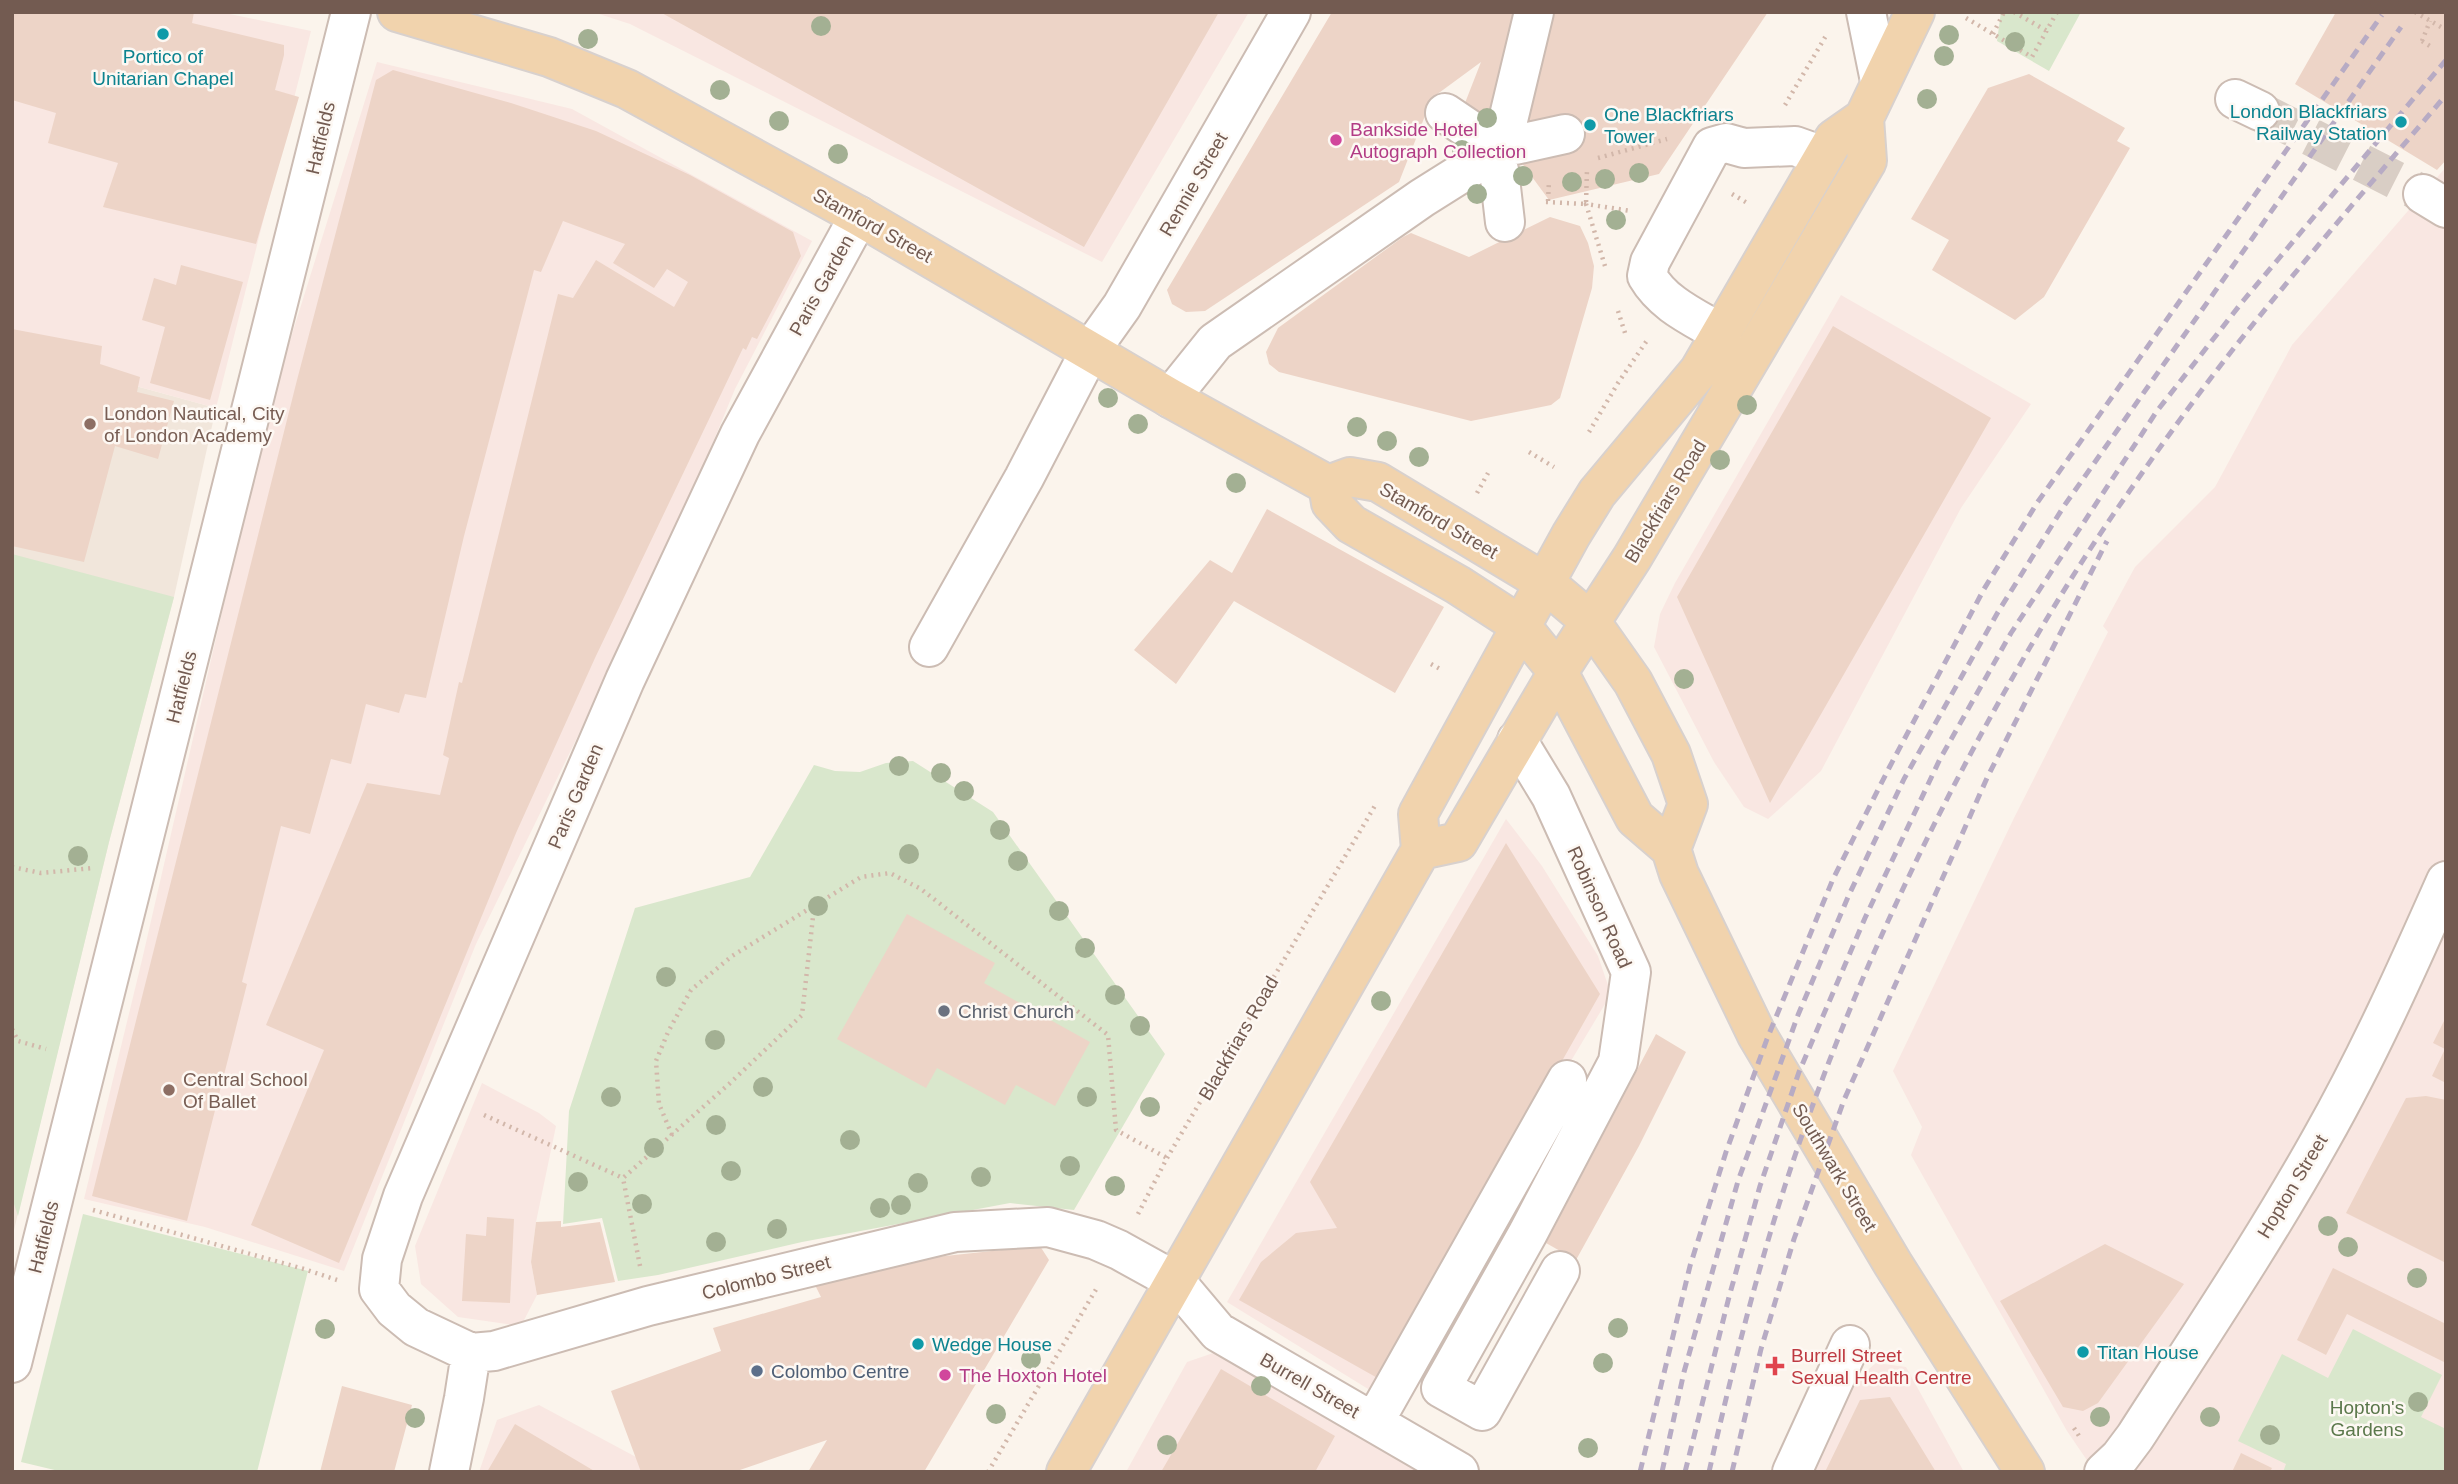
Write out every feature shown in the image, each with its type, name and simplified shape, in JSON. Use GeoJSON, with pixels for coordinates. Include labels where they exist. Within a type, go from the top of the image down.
{"type":"FeatureCollection","features":[{"type":"Feature","properties":{"kind":"main road","name":"Stamford Street"},"geometry":{"type":"LineString","coordinates":[[397,12],[575,66],[626,89],[859,216],[1170,398],[1328,485],[1350,477],[1378,482],[1544,582]]}},
{"type":"Feature","properties":{"kind":"main road","name":"Blackfriars Road"},"geometry":{"type":"LineString","coordinates":[[1421,850],[1458,842],[1558,672],[1632,558],[1867,161],[1864,118],[1916,12]]}},
{"type":"Feature","properties":{"kind":"main road"},"geometry":{"type":"LineString","coordinates":[[1066,1472],[1340,987],[1421,850],[1418,814],[1544,582],[1597,493],[1699,371],[1834,139],[1864,118]]}},
{"type":"Feature","properties":{"kind":"main road"},"geometry":{"type":"LineString","coordinates":[[1328,485],[1331,503],[1351,524],[1458,585],[1520,625]]}},
{"type":"Feature","properties":{"kind":"main road"},"geometry":{"type":"LineString","coordinates":[[1544,582],[1590,621],[1633,682],[1671,754],[1688,804],[1671,849]]}},
{"type":"Feature","properties":{"kind":"main road","name":"Southwark Street"},"geometry":{"type":"LineString","coordinates":[[1520,625],[1558,672],[1635,818],[1671,849],[1684,885],[1757,1035],[1886,1253],[2025,1472]]}},
{"type":"Feature","properties":{"kind":"street","name":"Hatfields"},"geometry":{"type":"LineString","coordinates":[[12,1363],[351,12]]}},
{"type":"Feature","properties":{"kind":"street","name":"Rennie Street"},"geometry":{"type":"LineString","coordinates":[[929,647],[1024,478],[1090,351],[1122,306],[1291,12]]}},
{"type":"Feature","properties":{"kind":"street"},"geometry":{"type":"LineString","coordinates":[[1504,222],[1498,150],[1534,12]]}},
{"type":"Feature","properties":{"kind":"street"},"geometry":{"type":"LineString","coordinates":[[1866,12],[1880,81]]}},
{"type":"Feature","properties":{"kind":"street"},"geometry":{"type":"LineString","coordinates":[[1445,113],[1498,150]]}},
{"type":"Feature","properties":{"kind":"street"},"geometry":{"type":"LineString","coordinates":[[1170,398],[1215,342],[1422,198],[1498,150],[1565,134]]}},
{"type":"Feature","properties":{"kind":"street"},"geometry":{"type":"LineString","coordinates":[[1722,334],[1671,305],[1655,290],[1647,276],[1650,262],[1712,147],[1726,143],[1744,148],[1795,146],[1823,156]]}},
{"type":"Feature","properties":{"kind":"street","name":"Paris Garden"},"geometry":{"type":"LineString","coordinates":[[379,1289],[382,1259],[388,1237],[444,1096],[625,680],[722,471],[859,216]]}},
{"type":"Feature","properties":{"kind":"street","name":"Robinson Road"},"geometry":{"type":"LineString","coordinates":[[1517,740],[1551,796],[1631,972],[1618,1062],[1528,1233],[1441,1388],[1482,1411],[1560,1271]]}},
{"type":"Feature","properties":{"kind":"street","name":"Hopton Street"},"geometry":{"type":"LineString","coordinates":[[2104,1472],[2135,1437],[2221,1304],[2320,1141],[2377,1034],[2446,881]]}},
{"type":"Feature","properties":{"kind":"street"},"geometry":{"type":"LineString","coordinates":[[1374,1422],[1567,1080]]}},
{"type":"Feature","properties":{"kind":"street","name":"Colombo Street"},"geometry":{"type":"LineString","coordinates":[[471,1353],[494,1352],[648,1306],[955,1232],[1048,1227],[1096,1240],[1175,1281]]}},
{"type":"Feature","properties":{"kind":"street","name":"Burrell Street"},"geometry":{"type":"LineString","coordinates":[[1175,1281],[1218,1332],[1459,1472]]}},
{"type":"Feature","properties":{"kind":"street"},"geometry":{"type":"LineString","coordinates":[[379,1289],[394,1308],[416,1327],[471,1353],[449,1472]]}},
{"type":"Feature","properties":{"kind":"street"},"geometry":{"type":"LineString","coordinates":[[1793,1472],[1850,1345]]}},
{"type":"Feature","properties":{"kind":"path"},"geometry":{"type":"LineString","coordinates":[[1993,34],[2004,12]]}},
{"type":"Feature","properties":{"kind":"path"},"geometry":{"type":"LineString","coordinates":[[2014,12],[2046,31]]}},
{"type":"Feature","properties":{"kind":"path"},"geometry":{"type":"LineString","coordinates":[[1966,18],[2032,57],[2057,12]]}},
{"type":"Feature","properties":{"kind":"path"},"geometry":{"type":"LineString","coordinates":[[2415,12],[2446,30]]}},
{"type":"Feature","properties":{"kind":"path"},"geometry":{"type":"LineString","coordinates":[[2422,41],[2430,21]]}},
{"type":"Feature","properties":{"kind":"path"},"geometry":{"type":"LineString","coordinates":[[2422,41],[2429,32]]}},
{"type":"Feature","properties":{"kind":"path"},"geometry":{"type":"LineString","coordinates":[[2422,41],[2433,48]]}},
{"type":"Feature","properties":{"kind":"path"},"geometry":{"type":"LineString","coordinates":[[1586,204],[1587,161],[1676,136]]}},
{"type":"Feature","properties":{"kind":"path"},"geometry":{"type":"LineString","coordinates":[[1529,452],[1554,467]]}},
{"type":"Feature","properties":{"kind":"path"},"geometry":{"type":"LineString","coordinates":[[1476,494],[1488,473]]}},
{"type":"Feature","properties":{"kind":"path"},"geometry":{"type":"LineString","coordinates":[[1430,664],[1442,670]]}},
{"type":"Feature","properties":{"kind":"path","name":"Blackfriars Road"},"geometry":{"type":"LineString","coordinates":[[988,1472],[1119,1250],[1167,1158],[1382,793]]}},
{"type":"Feature","properties":{"kind":"path"},"geometry":{"type":"LineString","coordinates":[[12,867],[41,873],[99,867]]}},
{"type":"Feature","properties":{"kind":"path"},"geometry":{"type":"LineString","coordinates":[[672,1135],[659,1104],[656,1061],[691,990],[732,956],[861,877],[890,873],[921,889],[1108,1035],[1116,1130],[1167,1158]]}},
{"type":"Feature","properties":{"kind":"path"},"geometry":{"type":"LineString","coordinates":[[623,1178],[802,1015],[814,907]]}},
{"type":"Feature","properties":{"kind":"path"},"geometry":{"type":"LineString","coordinates":[[12,1028],[18,1041],[55,1052]]}},
{"type":"Feature","properties":{"kind":"path"},"geometry":{"type":"LineString","coordinates":[[444,1096],[623,1178]]}},
{"type":"Feature","properties":{"kind":"path"},"geometry":{"type":"LineString","coordinates":[[623,1178],[648,1306]]}},
{"type":"Feature","properties":{"kind":"path"},"geometry":{"type":"LineString","coordinates":[[52,1199],[304,1269],[341,1282],[379,1289]]}},
{"type":"Feature","properties":{"kind":"shaded area"},"geometry":{"type":"Polygon","coordinates":[[[12,12],[220,12],[311,31],[216,408],[12,352],[12,12]]]}},
{"type":"Feature","properties":{"kind":"shaded area"},"geometry":{"type":"Polygon","coordinates":[[[593,12],[1249,12],[1102,262],[630,24],[593,12]]]}},
{"type":"Feature","properties":{"kind":"shaded area"},"geometry":{"type":"Polygon","coordinates":[[[377,62],[572,109],[812,241],[735,389],[666,556],[476,944],[344,1271],[205,1227],[84,1199],[269,408],[377,62]]]}},
{"type":"Feature","properties":{"kind":"shaded area"},"geometry":{"type":"Polygon","coordinates":[[[2446,167],[2446,1472],[2095,1472],[2067,1431],[1911,1155],[1922,1127],[1893,1071],[2014,818],[2108,632],[2103,626],[2135,567],[2215,487],[2292,345],[2446,167]]]}},
{"type":"Feature","properties":{"kind":"shaded area"},"geometry":{"type":"Polygon","coordinates":[[[1841,295],[2031,404],[1961,508],[1821,771],[1768,819],[1744,807],[1714,762],[1654,647],[1660,614],[1675,583],[1841,295]]]}},
{"type":"Feature","properties":{"kind":"shaded area"},"geometry":{"type":"Polygon","coordinates":[[[12,352],[216,408],[174,597],[109,842],[12,1238],[12,352]]]}},
{"type":"Feature","properties":{"kind":"shaded area"},"geometry":{"type":"Polygon","coordinates":[[[1506,819],[1542,866],[1598,956],[1611,994],[1373,1392],[1227,1302],[1506,819]]]}},
{"type":"Feature","properties":{"kind":"shaded area"},"geometry":{"type":"Polygon","coordinates":[[[482,1083],[539,1113],[556,1126],[536,1222],[531,1262],[537,1295],[521,1326],[458,1317],[421,1284],[415,1246],[482,1083]]]}},
{"type":"Feature","properties":{"kind":"shaded area"},"geometry":{"type":"Polygon","coordinates":[[[1222,1350],[1426,1472],[1126,1472],[1187,1362],[1222,1350]]]}},
{"type":"Feature","properties":{"kind":"shaded area"},"geometry":{"type":"Polygon","coordinates":[[[1876,1363],[1906,1367],[1964,1472],[1806,1472],[1845,1389],[1876,1363]]]}},
{"type":"Feature","properties":{"kind":"shaded area"},"geometry":{"type":"Polygon","coordinates":[[[539,1405],[664,1472],[479,1472],[497,1420],[539,1405]]]}},
{"type":"Feature","properties":{"kind":"green space"},"geometry":{"type":"Polygon","coordinates":[[[2001,12],[2081,12],[2049,71],[1997,41],[2001,12]]]}},
{"type":"Feature","properties":{"kind":"green space"},"geometry":{"type":"Polygon","coordinates":[[[12,554],[174,597],[109,842],[18,1216],[12,1198],[12,554]]]}},
{"type":"Feature","properties":{"kind":"green space"},"geometry":{"type":"Polygon","coordinates":[[[913,761],[993,812],[1165,1054],[1074,1210],[1010,1203],[802,1242],[658,1275],[618,1281],[602,1218],[563,1224],[569,1111],[635,908],[750,877],[814,765],[835,771],[860,772],[886,763],[913,761]]]}},
{"type":"Feature","properties":{"kind":"green space"},"geometry":{"type":"Polygon","coordinates":[[[83,1214],[308,1271],[257,1472],[63,1472],[21,1462],[83,1214]]]}},
{"type":"Feature","properties":{"kind":"green space","name":"Hopton's Gardens"},"geometry":{"type":"Polygon","coordinates":[[[2353,1329],[2442,1375],[2421,1417],[2446,1429],[2446,1472],[2283,1472],[2286,1464],[2238,1441],[2282,1354],[2328,1378],[2353,1329]]]}},
{"type":"Feature","properties":{"kind":"building"},"geometry":{"type":"Polygon","coordinates":[[[12,12],[194,12],[192,23],[284,45],[275,90],[299,97],[256,244],[103,207],[118,163],[48,143],[56,113],[12,100],[12,12]]]}},
{"type":"Feature","properties":{"kind":"building"},"geometry":{"type":"Polygon","coordinates":[[[660,12],[1219,12],[1084,247],[660,12]]]}},
{"type":"Feature","properties":{"kind":"building"},"geometry":{"type":"Polygon","coordinates":[[[1332,12],[1768,12],[1659,174],[1549,200],[1510,147],[1465,103],[1481,62],[1432,98],[1399,182],[1205,311],[1186,312],[1172,304],[1167,290],[1332,12]]]}},
{"type":"Feature","properties":{"kind":"building","name":"London Blackfriars Railway Station"},"geometry":{"type":"Polygon","coordinates":[[[2336,12],[2446,12],[2446,160],[2437,170],[2295,84],[2336,12]]]}},
{"type":"Feature","properties":{"kind":"building"},"geometry":{"type":"Polygon","coordinates":[[[393,70],[511,103],[596,131],[690,175],[793,232],[801,256],[757,339],[752,337],[746,350],[743,348],[595,658],[516,833],[339,1263],[251,1225],[324,1050],[266,1025],[367,783],[440,795],[449,758],[443,755],[459,682],[462,683],[558,294],[573,298],[596,260],[674,307],[688,282],[667,269],[654,288],[613,263],[625,244],[563,221],[541,272],[534,270],[464,536],[426,698],[405,694],[399,713],[366,704],[351,764],[331,759],[310,834],[281,826],[242,982],[247,984],[187,1221],[92,1196],[297,380],[376,80],[393,70]]]}},
{"type":"Feature","properties":{"kind":"building"},"geometry":{"type":"Polygon","coordinates":[[[2029,74],[2125,128],[2117,141],[2130,148],[2044,297],[2015,320],[1932,270],[1949,240],[1911,219],[1988,88],[2029,74]]]}},
{"type":"Feature","properties":{"kind":"building"},"geometry":{"type":"Polygon","coordinates":[[[1550,217],[1580,226],[1594,266],[1592,288],[1560,398],[1551,405],[1471,421],[1279,372],[1269,364],[1266,352],[1278,328],[1403,237],[1411,233],[1469,257],[1550,217]]]}},
{"type":"Feature","properties":{"kind":"building"},"geometry":{"type":"Polygon","coordinates":[[[181,265],[243,282],[210,400],[150,383],[165,327],[142,320],[154,278],[176,285],[181,265]]]}},
{"type":"Feature","properties":{"kind":"building"},"geometry":{"type":"Polygon","coordinates":[[[1833,326],[1991,418],[1770,803],[1677,597],[1833,326]]]}},
{"type":"Feature","properties":{"kind":"building","name":"London Nautical, City of London Academy"},"geometry":{"type":"Polygon","coordinates":[[[12,329],[102,346],[100,364],[140,377],[137,392],[174,401],[158,459],[115,446],[84,562],[12,546],[12,329]]]}},
{"type":"Feature","properties":{"kind":"building"},"geometry":{"type":"Polygon","coordinates":[[[1267,509],[1444,607],[1395,693],[1234,601],[1176,684],[1134,650],[1210,560],[1232,573],[1267,509]]]}},
{"type":"Feature","properties":{"kind":"building"},"geometry":{"type":"Polygon","coordinates":[[[1506,843],[1600,994],[1381,1380],[1239,1300],[1261,1262],[1296,1233],[1337,1228],[1310,1182],[1506,843]]]}},
{"type":"Feature","properties":{"kind":"building","name":"Christ Church"},"geometry":{"type":"Polygon","coordinates":[[[907,914],[995,963],[984,983],[1090,1042],[1055,1106],[1016,1085],[1005,1105],[937,1068],[926,1088],[837,1039],[907,914]]]}},
{"type":"Feature","properties":{"kind":"building"},"geometry":{"type":"Polygon","coordinates":[[[2446,1017],[2446,1083],[2432,1076],[2445,1049],[2433,1043],[2446,1017]]]}},
{"type":"Feature","properties":{"kind":"building"},"geometry":{"type":"Polygon","coordinates":[[[1656,1034],[1686,1052],[1639,1146],[1576,1260],[1546,1243],[1656,1034]]]}},
{"type":"Feature","properties":{"kind":"building"},"geometry":{"type":"Polygon","coordinates":[[[2426,1096],[2446,1100],[2446,1263],[2346,1213],[2406,1098],[2426,1096]]]}},
{"type":"Feature","properties":{"kind":"building"},"geometry":{"type":"Polygon","coordinates":[[[487,1217],[514,1219],[510,1303],[462,1301],[466,1234],[486,1236],[487,1217]]]}},
{"type":"Feature","properties":{"kind":"building"},"geometry":{"type":"Polygon","coordinates":[[[561,1221],[561,1227],[600,1222],[615,1282],[537,1295],[531,1262],[536,1222],[561,1221]]]}},
{"type":"Feature","properties":{"kind":"building","name":"Titan House"},"geometry":{"type":"Polygon","coordinates":[[[2105,1244],[2184,1284],[2098,1403],[2083,1411],[2063,1407],[2000,1301],[2105,1244]]]}},
{"type":"Feature","properties":{"kind":"building"},"geometry":{"type":"Polygon","coordinates":[[[1040,1246],[1049,1260],[924,1472],[808,1472],[827,1440],[734,1472],[641,1472],[611,1391],[721,1351],[713,1328],[821,1297],[814,1283],[851,1266],[1040,1246]]]}},
{"type":"Feature","properties":{"kind":"building"},"geometry":{"type":"Polygon","coordinates":[[[2333,1268],[2446,1324],[2446,1363],[2347,1314],[2326,1355],[2297,1340],[2333,1268]]]}},
{"type":"Feature","properties":{"kind":"building"},"geometry":{"type":"Polygon","coordinates":[[[1221,1369],[1335,1436],[1315,1472],[1161,1472],[1221,1369]]]}},
{"type":"Feature","properties":{"kind":"building"},"geometry":{"type":"Polygon","coordinates":[[[342,1386],[412,1405],[394,1472],[320,1472],[342,1386]]]}},
{"type":"Feature","properties":{"kind":"building"},"geometry":{"type":"Polygon","coordinates":[[[1890,1397],[1936,1472],[1825,1472],[1860,1400],[1890,1397]]]}},
{"type":"Feature","properties":{"kind":"building"},"geometry":{"type":"Polygon","coordinates":[[[515,1424],[596,1472],[487,1472],[515,1424]]]}},
{"type":"Feature","properties":{"kind":"building"},"geometry":{"type":"Polygon","coordinates":[[[2241,1453],[2272,1468],[2270,1472],[2232,1472],[2241,1453]]]}},
{"type":"Feature","properties":{"kind":"tunnel"},"geometry":{"type":"LineString","coordinates":[[2260,111],[2423,194]]}},
{"type":"Feature","properties":{"kind":"railway"},"geometry":{"type":"LineString","coordinates":[[1640,1472],[1690,1266],[1726,1152],[1767,1039],[1833,879],[1889,768],[1984,589],[2037,503],[2382,15]]}},
{"type":"Feature","properties":{"kind":"railway"},"geometry":{"type":"LineString","coordinates":[[1662,1472],[1684,1372],[1738,1181],[1798,1015],[1848,897],[1904,779],[1998,612],[2064,506],[2401,27]]}},
{"type":"Feature","properties":{"kind":"railway"},"geometry":{"type":"LineString","coordinates":[[1685,1472],[1760,1186],[1799,1072],[1865,918],[1940,759],[2011,633],[2157,411],[2243,301],[2446,60]]}},
{"type":"Feature","properties":{"kind":"railway"},"geometry":{"type":"LineString","coordinates":[[1709,1472],[1771,1229],[1803,1133],[1849,1011],[1875,951],[1960,774],[2066,587],[2163,444],[2212,376],[2271,303],[2446,95]]}},
{"type":"Feature","properties":{"kind":"railway"},"geometry":{"type":"LineString","coordinates":[[1732,1472],[1761,1349],[1794,1239],[1844,1100],[1987,778],[2107,541]]}},
{"type":"Feature","properties":{"kind":"place","name":"Portico of Unitarian Chapel"},"geometry":{"type":"Point","coordinates":[163,34]}},
{"type":"Feature","properties":{"kind":"place","name":"London Blackfriars Railway Station"},"geometry":{"type":"Point","coordinates":[2401,122]}},
{"type":"Feature","properties":{"kind":"place","name":"One Blackfriars Tower"},"geometry":{"type":"Point","coordinates":[1590,125]}},
{"type":"Feature","properties":{"kind":"place","name":"Bankside Hotel Autograph Collection"},"geometry":{"type":"Point","coordinates":[1336,140]}},
{"type":"Feature","properties":{"kind":"place","name":"London Nautical, City of London Academy"},"geometry":{"type":"Point","coordinates":[90,424]}},
{"type":"Feature","properties":{"kind":"place","name":"Christ Church"},"geometry":{"type":"Point","coordinates":[944,1011]}},
{"type":"Feature","properties":{"kind":"place","name":"Central School Of Ballet"},"geometry":{"type":"Point","coordinates":[169,1090]}},
{"type":"Feature","properties":{"kind":"place","name":"Wedge House"},"geometry":{"type":"Point","coordinates":[918,1344]}},
{"type":"Feature","properties":{"kind":"place","name":"Titan House"},"geometry":{"type":"Point","coordinates":[2083,1352]}},
{"type":"Feature","properties":{"kind":"place","name":"Burrell Street Sexual Health Centre"},"geometry":{"type":"Point","coordinates":[1775,1366]}},
{"type":"Feature","properties":{"kind":"place","name":"Colombo Centre"},"geometry":{"type":"Point","coordinates":[757,1371]}},
{"type":"Feature","properties":{"kind":"place","name":"The Hoxton Hotel"},"geometry":{"type":"Point","coordinates":[945,1375]}}]}
